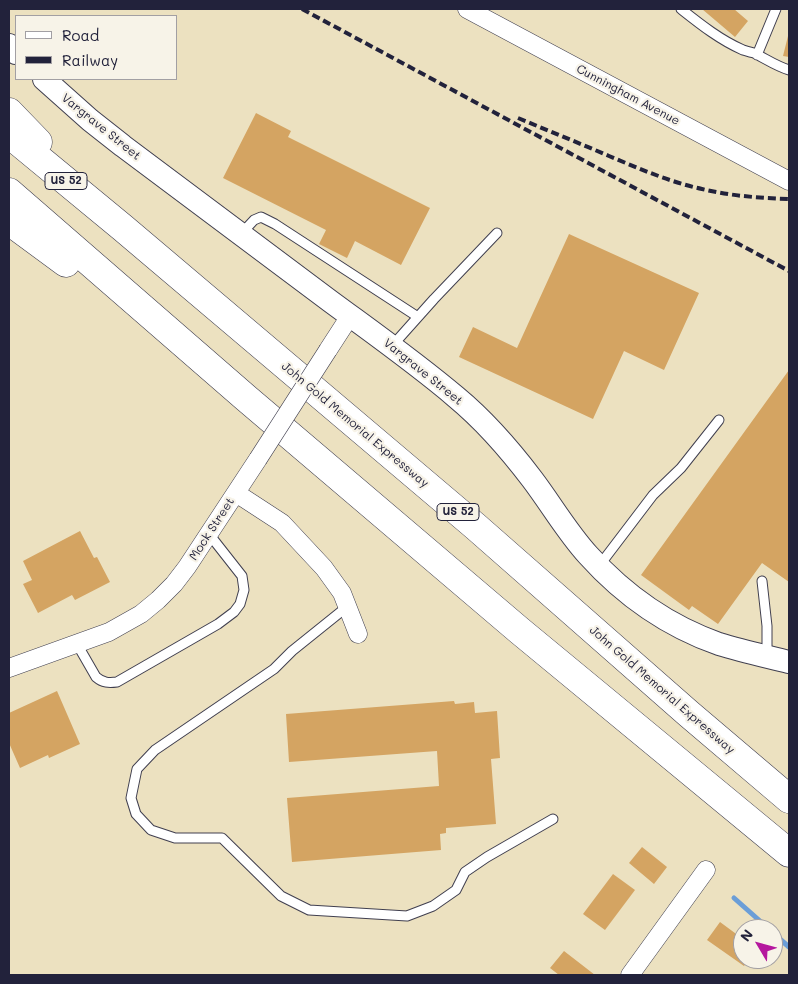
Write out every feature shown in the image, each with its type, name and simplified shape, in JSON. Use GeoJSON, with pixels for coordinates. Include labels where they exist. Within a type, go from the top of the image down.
{"type":"FeatureCollection","features":[{"type":"Feature","properties":{"kind":"highway"},"geometry":{"type":"LineString","coordinates":[[9,112],[123,228]]}},
{"type":"Feature","properties":{"kind":"highway","name":"John Gold Memorial Expressway"},"geometry":{"type":"LineString","coordinates":[[9,134],[475,526],[789,799]]}},
{"type":"Feature","properties":{"kind":"highway"},"geometry":{"type":"LineString","coordinates":[[9,192],[246,398],[520,631],[789,853]]}},
{"type":"Feature","properties":{"kind":"highway"},"geometry":{"type":"LineString","coordinates":[[9,221],[246,398]]}},
{"type":"Feature","properties":{"kind":"street","name":"Cunningham Avenue"},"geometry":{"type":"LineString","coordinates":[[467,9],[789,181]]}},
{"type":"Feature","properties":{"kind":"street","name":"Vargrave Street"},"geometry":{"type":"LineString","coordinates":[[45,80],[90,120],[123,146],[247,227],[350,316],[392,346],[459,399],[510,451],[587,554],[624,591],[668,620],[716,643],[789,662]]}},
{"type":"Feature","properties":{"kind":"street","name":"Mock Street"},"geometry":{"type":"LineString","coordinates":[[9,668],[109,632],[141,614],[158,600],[178,578],[209,534],[350,316]]}},
{"type":"Feature","properties":{"kind":"street"},"geometry":{"type":"LineString","coordinates":[[236,493],[282,523],[333,580],[342,593],[358,634]]}},
{"type":"Feature","properties":{"kind":"street"},"geometry":{"type":"LineString","coordinates":[[630,975],[706,870]]}},
{"type":"Feature","properties":{"kind":"lane"},"geometry":{"type":"LineString","coordinates":[[681,9],[728,42],[789,70]]}},
{"type":"Feature","properties":{"kind":"lane"},"geometry":{"type":"LineString","coordinates":[[757,55],[776,9]]}},
{"type":"Feature","properties":{"kind":"lane"},"geometry":{"type":"LineString","coordinates":[[247,227],[261,217],[275,224],[418,317]]}},
{"type":"Feature","properties":{"kind":"lane"},"geometry":{"type":"LineString","coordinates":[[392,346],[497,233]]}},
{"type":"Feature","properties":{"kind":"lane"},"geometry":{"type":"LineString","coordinates":[[598,566],[653,495],[681,468],[719,420]]}},
{"type":"Feature","properties":{"kind":"lane"},"geometry":{"type":"LineString","coordinates":[[77,644],[96,677],[108,683],[118,682],[218,624],[234,612],[240,604],[244,590],[242,576],[209,534]]}},
{"type":"Feature","properties":{"kind":"lane"},"geometry":{"type":"LineString","coordinates":[[762,581],[767,626],[767,657]]}},
{"type":"Feature","properties":{"kind":"lane"},"geometry":{"type":"LineString","coordinates":[[348,606],[292,651],[274,669],[155,750],[138,769],[132,798],[136,814],[151,830],[175,838],[222,838],[281,896],[309,910],[407,916],[432,906],[456,890],[465,872],[553,819]]}},
{"type":"Feature","properties":{"kind":"building"},"geometry":{"type":"Polygon","coordinates":[[[702,9],[734,9],[748,21],[735,37],[702,9]]]}},
{"type":"Feature","properties":{"kind":"building"},"geometry":{"type":"Polygon","coordinates":[[[789,37],[789,57],[783,56],[789,37]]]}},
{"type":"Feature","properties":{"kind":"building"},"geometry":{"type":"Polygon","coordinates":[[[256,113],[291,131],[288,137],[430,208],[401,265],[355,241],[347,258],[319,244],[326,230],[223,178],[256,113]]]}},
{"type":"Feature","properties":{"kind":"building"},"geometry":{"type":"Polygon","coordinates":[[[569,234],[699,293],[664,370],[624,351],[593,419],[459,357],[473,327],[517,348],[569,234]]]}},
{"type":"Feature","properties":{"kind":"building"},"geometry":{"type":"Polygon","coordinates":[[[789,370],[789,582],[762,563],[718,624],[692,606],[689,610],[641,575],[789,370]]]}},
{"type":"Feature","properties":{"kind":"building"},"geometry":{"type":"Polygon","coordinates":[[[80,531],[94,558],[97,557],[110,582],[75,600],[72,595],[38,613],[23,584],[32,580],[23,561],[80,531]]]}},
{"type":"Feature","properties":{"kind":"building"},"geometry":{"type":"Polygon","coordinates":[[[57,691],[80,744],[49,758],[48,755],[20,768],[9,743],[9,713],[57,691]]]}},
{"type":"Feature","properties":{"kind":"building"},"geometry":{"type":"Polygon","coordinates":[[[454,701],[455,704],[474,702],[475,713],[497,711],[500,758],[491,759],[496,824],[446,828],[446,833],[440,834],[441,850],[292,862],[287,798],[439,786],[437,751],[289,762],[286,714],[454,701]]]}},
{"type":"Feature","properties":{"kind":"building"},"geometry":{"type":"Polygon","coordinates":[[[642,847],[667,867],[654,884],[629,863],[642,847]]]}},
{"type":"Feature","properties":{"kind":"building"},"geometry":{"type":"Polygon","coordinates":[[[613,874],[635,890],[605,930],[583,914],[613,874]]]}},
{"type":"Feature","properties":{"kind":"building"},"geometry":{"type":"Polygon","coordinates":[[[720,922],[733,932],[733,958],[707,940],[720,922]]]}},
{"type":"Feature","properties":{"kind":"building"},"geometry":{"type":"Polygon","coordinates":[[[564,951],[595,975],[559,975],[550,968],[564,951]]]}},
{"type":"Feature","properties":{"kind":"waterway"},"geometry":{"type":"LineString","coordinates":[[734,898],[758,919]]}},
{"type":"Feature","properties":{"kind":"waterway"},"geometry":{"type":"LineString","coordinates":[[783,942],[789,947]]}},
{"type":"Feature","properties":{"kind":"railway"},"geometry":{"type":"LineString","coordinates":[[302,9],[789,271]]}},
{"type":"Feature","properties":{"kind":"railway"},"geometry":{"type":"LineString","coordinates":[[518,118],[678,183],[735,195],[789,199]]}}]}
